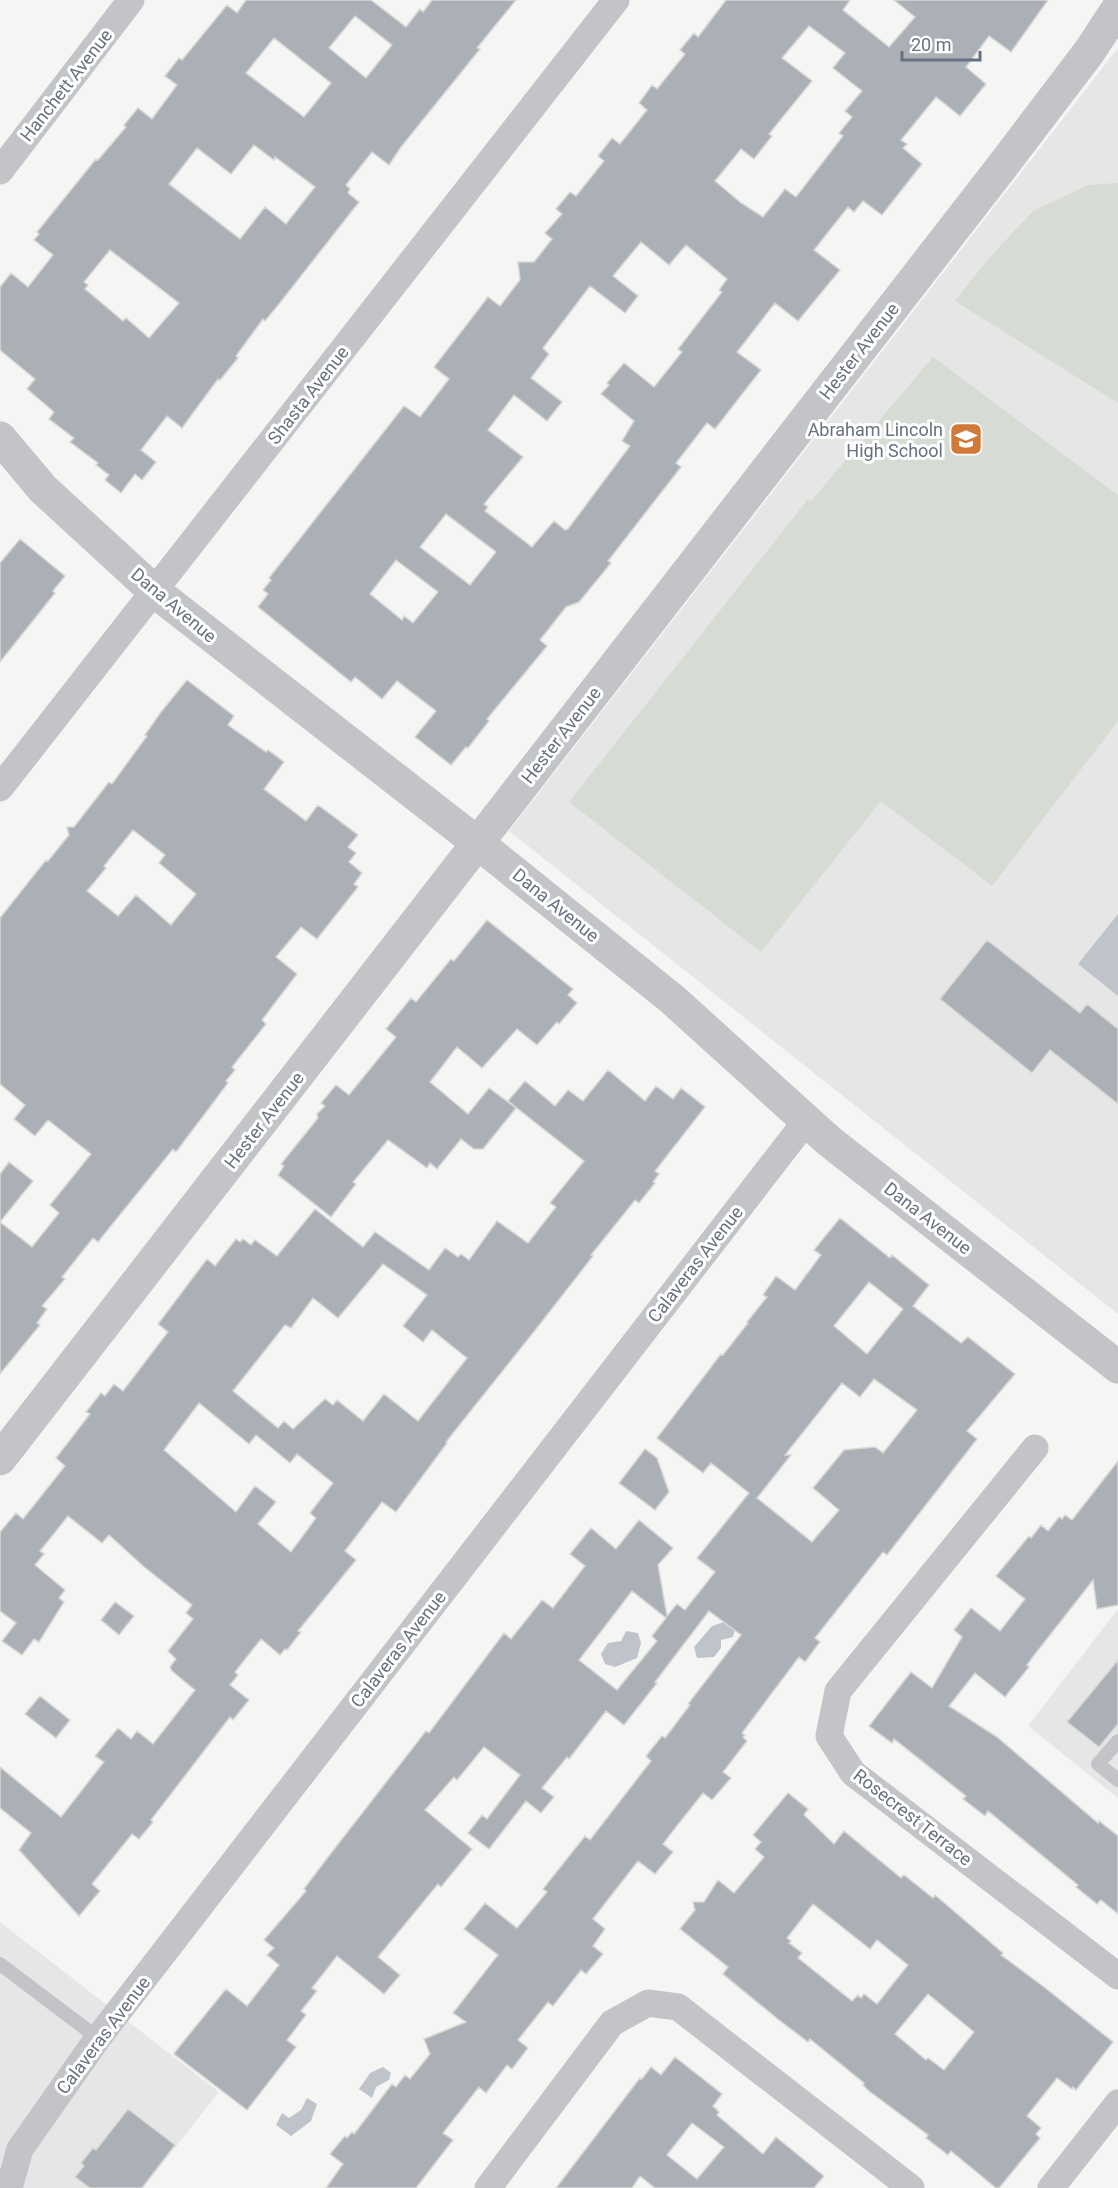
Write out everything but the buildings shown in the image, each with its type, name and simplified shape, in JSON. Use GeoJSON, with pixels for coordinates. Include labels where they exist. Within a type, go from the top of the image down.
{"type":"FeatureCollection","features":[{"type":"Feature","properties":{"kind":"street","name":"Hanchett Avenue"},"geometry":{"type":"LineString","coordinates":[[0,171],[131,0]]}},
{"type":"Feature","properties":{"kind":"street","name":"Shasta Avenue"},"geometry":{"type":"LineString","coordinates":[[0,788],[616,0]]}},
{"type":"Feature","properties":{"kind":"street","name":"Hester Avenue"},"geometry":{"type":"LineString","coordinates":[[0,1459],[1007,160],[1089,52],[1118,8]]}},
{"type":"Feature","properties":{"kind":"street","name":"Dana Avenue"},"geometry":{"type":"LineString","coordinates":[[0,438],[43,489],[154,591],[672,999],[806,1121],[847,1155],[1118,1367]]}},
{"type":"Feature","properties":{"kind":"street","name":"Calaveras Avenue"},"geometry":{"type":"LineString","coordinates":[[9,2188],[20,2149],[98,2038],[806,1121]]}},
{"type":"Feature","properties":{"kind":"street","name":"Rosecrest Terrace"},"geometry":{"type":"LineString","coordinates":[[1035,1448],[838,1690],[829,1736],[853,1773],[1118,1976]]}},
{"type":"Feature","properties":{"kind":"street"},"geometry":{"type":"LineString","coordinates":[[488,2188],[612,2023],[648,2003],[678,2007],[901,2185]]}},
{"type":"Feature","properties":{"kind":"street"},"geometry":{"type":"LineString","coordinates":[[1051,2188],[1118,2103]]}},
{"type":"Feature","properties":{"kind":"lane"},"geometry":{"type":"LineString","coordinates":[[1118,1741],[1098,1764],[1118,1780]]}},
{"type":"Feature","properties":{"kind":"lane"},"geometry":{"type":"LineString","coordinates":[[0,1964],[98,2038]]}},
{"type":"Feature","properties":{"kind":"shaded area","name":"Abraham Lincoln High School"},"geometry":{"type":"Polygon","coordinates":[[[1118,48],[1118,1314],[509,831],[1118,48]]]}},
{"type":"Feature","properties":{"kind":"shaded area"},"geometry":{"type":"Polygon","coordinates":[[[1118,183],[1118,403],[955,301],[989,258],[1033,211],[1088,185],[1118,183]]]}},
{"type":"Feature","properties":{"kind":"shaded area"},"geometry":{"type":"Polygon","coordinates":[[[933,357],[1118,495],[1118,721],[992,886],[881,801],[761,952],[569,802],[808,499],[811,501],[933,357]]]}},
{"type":"Feature","properties":{"kind":"shaded area"},"geometry":{"type":"Polygon","coordinates":[[[1118,914],[1118,996],[1078,964],[1118,914]]]}},
{"type":"Feature","properties":{"kind":"shaded area"},"geometry":{"type":"Polygon","coordinates":[[[1118,1609],[1118,1798],[1028,1726],[1118,1609]]]}},
{"type":"Feature","properties":{"kind":"shaded area"},"geometry":{"type":"Polygon","coordinates":[[[724,1622],[735,1628],[733,1637],[721,1640],[721,1648],[714,1657],[697,1658],[694,1647],[712,1626],[724,1622]]]}},
{"type":"Feature","properties":{"kind":"shaded area"},"geometry":{"type":"Polygon","coordinates":[[[626,1631],[638,1633],[641,1643],[637,1658],[615,1667],[605,1664],[601,1654],[608,1643],[621,1641],[626,1631]]]}},
{"type":"Feature","properties":{"kind":"shaded area"},"geometry":{"type":"Polygon","coordinates":[[[0,1922],[219,2092],[143,2188],[21,2188],[0,2171],[0,1922]]]}},
{"type":"Feature","properties":{"kind":"shaded area"},"geometry":{"type":"Polygon","coordinates":[[[383,2067],[391,2073],[389,2080],[376,2087],[372,2098],[359,2089],[370,2073],[383,2067]]]}},
{"type":"Feature","properties":{"kind":"shaded area"},"geometry":{"type":"Polygon","coordinates":[[[307,2098],[317,2104],[311,2121],[291,2136],[276,2125],[282,2113],[289,2118],[301,2110],[307,2098]]]}},
{"type":"Feature","properties":{"kind":"place","name":"Abraham Lincoln High School"},"geometry":{"type":"Point","coordinates":[966,439]}}]}
